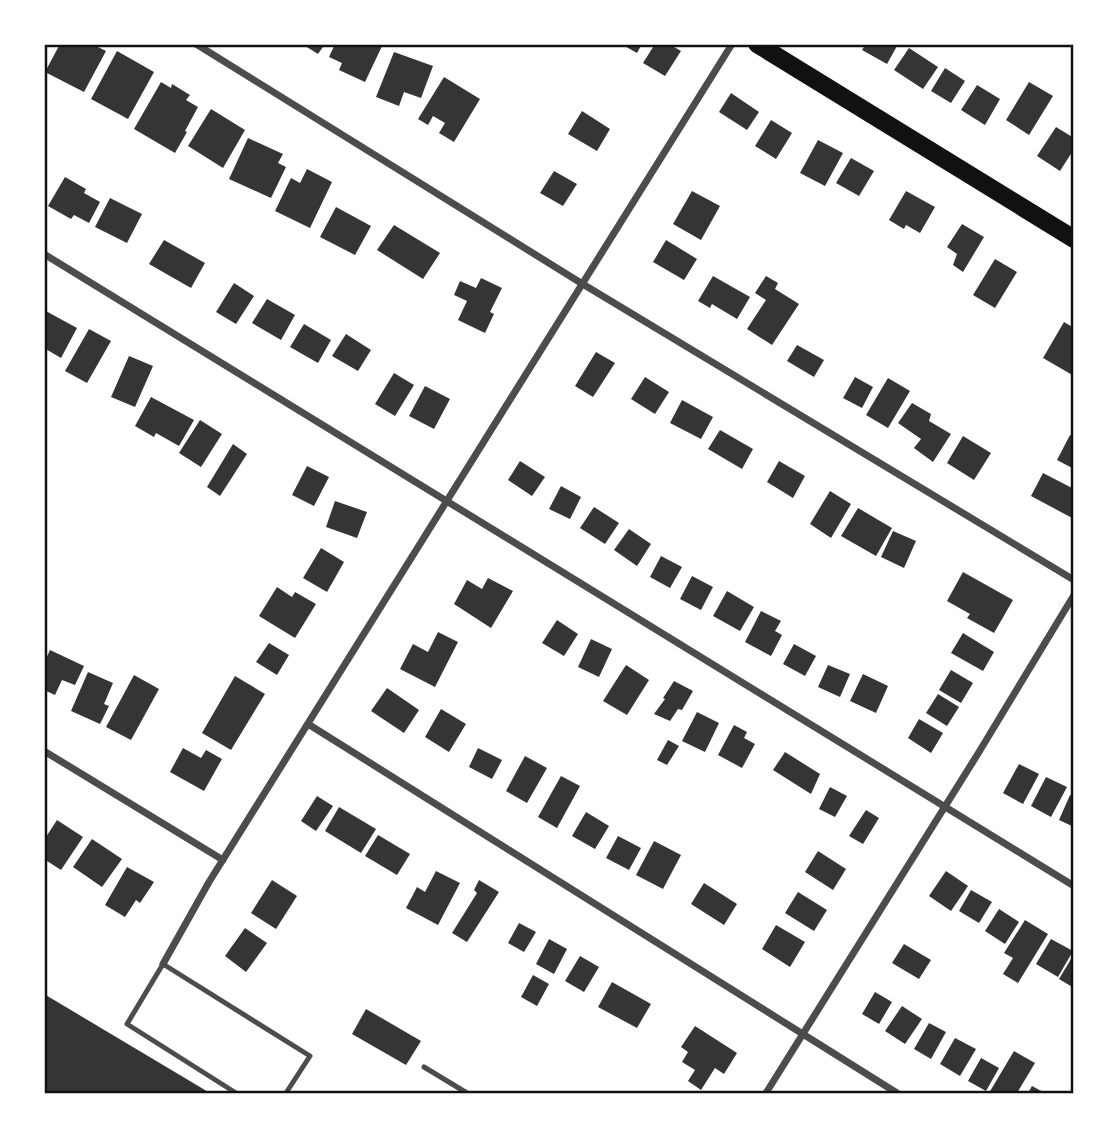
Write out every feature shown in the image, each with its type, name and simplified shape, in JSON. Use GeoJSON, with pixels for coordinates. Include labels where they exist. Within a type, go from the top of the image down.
{"type":"FeatureCollection","features":[{"type":"Feature","properties":{"kind":"main road"},"geometry":{"type":"LineString","coordinates":[[757,44],[1074,239]]}},
{"type":"Feature","properties":{"kind":"street"},"geometry":{"type":"LineString","coordinates":[[196,44],[582,284],[1074,580]]}},
{"type":"Feature","properties":{"kind":"street"},"geometry":{"type":"LineString","coordinates":[[163,964],[223,860],[732,44]]}},
{"type":"Feature","properties":{"kind":"street"},"geometry":{"type":"LineString","coordinates":[[44,254],[1074,886]]}},
{"type":"Feature","properties":{"kind":"street"},"geometry":{"type":"LineString","coordinates":[[766,1093],[1074,595]]}},
{"type":"Feature","properties":{"kind":"street"},"geometry":{"type":"LineString","coordinates":[[308,724],[897,1093]]}},
{"type":"Feature","properties":{"kind":"street"},"geometry":{"type":"LineString","coordinates":[[44,751],[223,860]]}},
{"type":"Feature","properties":{"kind":"lane"},"geometry":{"type":"LineString","coordinates":[[236,1093],[127,1024],[163,964],[310,1056],[286,1093]]}},
{"type":"Feature","properties":{"kind":"lane"},"geometry":{"type":"LineString","coordinates":[[425,1067],[467,1093]]}},
{"type":"Feature","properties":{"kind":"building"},"geometry":{"type":"Polygon","coordinates":[[[60,44],[97,44],[96,46],[106,51],[84,92],[45,72],[60,44]]]}},
{"type":"Feature","properties":{"kind":"building"},"geometry":{"type":"Polygon","coordinates":[[[302,44],[325,44],[318,54],[302,44]]]}},
{"type":"Feature","properties":{"kind":"building"},"geometry":{"type":"Polygon","coordinates":[[[335,44],[383,44],[365,82],[339,70],[342,63],[329,57],[335,44]]]}},
{"type":"Feature","properties":{"kind":"building"},"geometry":{"type":"Polygon","coordinates":[[[621,44],[642,44],[637,53],[621,44]]]}},
{"type":"Feature","properties":{"kind":"building"},"geometry":{"type":"Polygon","coordinates":[[[655,44],[669,44],[681,51],[665,76],[643,63],[655,44]]]}},
{"type":"Feature","properties":{"kind":"building"},"geometry":{"type":"Polygon","coordinates":[[[866,44],[897,46],[887,64],[862,50],[866,44]]]}},
{"type":"Feature","properties":{"kind":"building"},"geometry":{"type":"Polygon","coordinates":[[[909,48],[938,67],[923,89],[894,70],[909,48]]]}},
{"type":"Feature","properties":{"kind":"building"},"geometry":{"type":"Polygon","coordinates":[[[117,51],[154,72],[128,119],[91,99],[117,51]]]}},
{"type":"Feature","properties":{"kind":"building"},"geometry":{"type":"Polygon","coordinates":[[[394,52],[433,66],[421,98],[404,92],[399,106],[376,97],[394,52]]]}},
{"type":"Feature","properties":{"kind":"building"},"geometry":{"type":"Polygon","coordinates":[[[945,68],[965,81],[951,103],[931,91],[945,68]]]}},
{"type":"Feature","properties":{"kind":"building"},"geometry":{"type":"Polygon","coordinates":[[[444,77],[480,99],[454,142],[439,133],[445,123],[433,116],[428,125],[418,119],[444,77]]]}},
{"type":"Feature","properties":{"kind":"building"},"geometry":{"type":"Polygon","coordinates":[[[161,82],[171,88],[172,84],[190,95],[186,100],[198,107],[175,153],[134,129],[161,82]]]}},
{"type":"Feature","properties":{"kind":"building"},"geometry":{"type":"Polygon","coordinates":[[[1029,82],[1053,96],[1029,135],[1006,120],[1029,82]]]}},
{"type":"Feature","properties":{"kind":"building"},"geometry":{"type":"Polygon","coordinates":[[[977,85],[1000,99],[985,125],[961,110],[977,85]]]}},
{"type":"Feature","properties":{"kind":"building"},"geometry":{"type":"Polygon","coordinates":[[[731,93],[759,112],[747,130],[719,112],[731,93]]]}},
{"type":"Feature","properties":{"kind":"building"},"geometry":{"type":"Polygon","coordinates":[[[211,109],[245,130],[223,168],[188,146],[211,109]]]}},
{"type":"Feature","properties":{"kind":"building"},"geometry":{"type":"Polygon","coordinates":[[[582,111],[610,129],[597,151],[568,134],[582,111]]]}},
{"type":"Feature","properties":{"kind":"building"},"geometry":{"type":"Polygon","coordinates":[[[771,120],[792,133],[776,159],[755,146],[771,120]]]}},
{"type":"Feature","properties":{"kind":"building"},"geometry":{"type":"Polygon","coordinates":[[[1056,127],[1074,138],[1074,149],[1060,171],[1037,156],[1056,127]]]}},
{"type":"Feature","properties":{"kind":"building"},"geometry":{"type":"Polygon","coordinates":[[[248,138],[283,154],[278,163],[286,167],[271,198],[229,179],[248,138]]]}},
{"type":"Feature","properties":{"kind":"building"},"geometry":{"type":"Polygon","coordinates":[[[818,140],[843,153],[825,186],[800,173],[818,140]]]}},
{"type":"Feature","properties":{"kind":"building"},"geometry":{"type":"Polygon","coordinates":[[[851,158],[874,171],[859,196],[836,183],[851,158]]]}},
{"type":"Feature","properties":{"kind":"building"},"geometry":{"type":"Polygon","coordinates":[[[307,169],[332,182],[310,228],[275,211],[291,178],[300,183],[307,169]]]}},
{"type":"Feature","properties":{"kind":"building"},"geometry":{"type":"Polygon","coordinates":[[[554,171],[577,184],[563,206],[540,193],[554,171]]]}},
{"type":"Feature","properties":{"kind":"building"},"geometry":{"type":"Polygon","coordinates":[[[65,177],[86,189],[84,193],[100,202],[89,223],[74,215],[71,219],[48,206],[65,177]]]}},
{"type":"Feature","properties":{"kind":"building"},"geometry":{"type":"Polygon","coordinates":[[[692,191],[720,206],[701,240],[673,224],[692,191]]]}},
{"type":"Feature","properties":{"kind":"building"},"geometry":{"type":"Polygon","coordinates":[[[906,191],[935,207],[920,233],[906,225],[904,229],[889,220],[906,191]]]}},
{"type":"Feature","properties":{"kind":"building"},"geometry":{"type":"Polygon","coordinates":[[[110,198],[142,214],[127,243],[95,227],[110,198]]]}},
{"type":"Feature","properties":{"kind":"building"},"geometry":{"type":"Polygon","coordinates":[[[336,207],[371,226],[355,255],[320,237],[336,207]]]}},
{"type":"Feature","properties":{"kind":"building"},"geometry":{"type":"Polygon","coordinates":[[[962,224],[984,237],[963,272],[953,265],[957,254],[947,247],[962,224]]]}},
{"type":"Feature","properties":{"kind":"building"},"geometry":{"type":"Polygon","coordinates":[[[394,225],[440,253],[423,279],[377,250],[394,225]]]}},
{"type":"Feature","properties":{"kind":"building"},"geometry":{"type":"Polygon","coordinates":[[[164,240],[205,263],[191,288],[149,264],[164,240]]]}},
{"type":"Feature","properties":{"kind":"building"},"geometry":{"type":"Polygon","coordinates":[[[666,240],[697,259],[684,280],[653,262],[666,240]]]}},
{"type":"Feature","properties":{"kind":"building"},"geometry":{"type":"Polygon","coordinates":[[[995,259],[1017,272],[995,308],[973,295],[995,259]]]}},
{"type":"Feature","properties":{"kind":"building"},"geometry":{"type":"Polygon","coordinates":[[[713,276],[750,297],[737,319],[712,304],[710,308],[698,301],[713,276]]]}},
{"type":"Feature","properties":{"kind":"building"},"geometry":{"type":"Polygon","coordinates":[[[766,276],[778,283],[775,289],[799,304],[772,345],[747,329],[766,300],[755,293],[766,276]]]}},
{"type":"Feature","properties":{"kind":"building"},"geometry":{"type":"Polygon","coordinates":[[[481,278],[502,288],[490,312],[494,314],[485,333],[458,320],[467,301],[454,295],[460,281],[476,288],[481,278]]]}},
{"type":"Feature","properties":{"kind":"building"},"geometry":{"type":"Polygon","coordinates":[[[234,283],[254,296],[236,324],[216,312],[234,283]]]}},
{"type":"Feature","properties":{"kind":"building"},"geometry":{"type":"Polygon","coordinates":[[[267,299],[295,315],[281,340],[252,323],[267,299]]]}},
{"type":"Feature","properties":{"kind":"building"},"geometry":{"type":"Polygon","coordinates":[[[44,310],[77,328],[61,358],[44,348],[44,310]]]}},
{"type":"Feature","properties":{"kind":"building"},"geometry":{"type":"Polygon","coordinates":[[[1064,322],[1074,328],[1074,376],[1043,358],[1064,322]]]}},
{"type":"Feature","properties":{"kind":"building"},"geometry":{"type":"Polygon","coordinates":[[[304,324],[331,340],[318,363],[290,347],[304,324]]]}},
{"type":"Feature","properties":{"kind":"building"},"geometry":{"type":"Polygon","coordinates":[[[89,329],[111,341],[87,383],[65,371],[89,329]]]}},
{"type":"Feature","properties":{"kind":"building"},"geometry":{"type":"Polygon","coordinates":[[[346,334],[371,350],[358,371],[332,356],[346,334]]]}},
{"type":"Feature","properties":{"kind":"building"},"geometry":{"type":"Polygon","coordinates":[[[797,345],[824,360],[814,377],[787,361],[797,345]]]}},
{"type":"Feature","properties":{"kind":"building"},"geometry":{"type":"Polygon","coordinates":[[[596,352],[615,363],[593,397],[575,386],[596,352]]]}},
{"type":"Feature","properties":{"kind":"building"},"geometry":{"type":"Polygon","coordinates":[[[129,356],[153,366],[135,407],[111,397],[129,356]]]}},
{"type":"Feature","properties":{"kind":"building"},"geometry":{"type":"Polygon","coordinates":[[[394,373],[414,385],[395,416],[375,404],[394,373]]]}},
{"type":"Feature","properties":{"kind":"building"},"geometry":{"type":"Polygon","coordinates":[[[645,377],[669,392],[655,414],[631,399],[645,377]]]}},
{"type":"Feature","properties":{"kind":"building"},"geometry":{"type":"Polygon","coordinates":[[[855,377],[873,387],[862,408],[843,398],[855,377]]]}},
{"type":"Feature","properties":{"kind":"building"},"geometry":{"type":"Polygon","coordinates":[[[888,378],[910,391],[888,428],[866,415],[888,378]]]}},
{"type":"Feature","properties":{"kind":"building"},"geometry":{"type":"Polygon","coordinates":[[[425,386],[450,399],[434,429],[409,416],[425,386]]]}},
{"type":"Feature","properties":{"kind":"building"},"geometry":{"type":"Polygon","coordinates":[[[151,397],[194,420],[179,446],[156,433],[154,437],[135,426],[151,397]]]}},
{"type":"Feature","properties":{"kind":"building"},"geometry":{"type":"Polygon","coordinates":[[[682,400],[713,417],[701,439],[670,423],[682,400]]]}},
{"type":"Feature","properties":{"kind":"building"},"geometry":{"type":"Polygon","coordinates":[[[912,403],[931,414],[929,421],[951,434],[933,462],[914,448],[921,439],[898,423],[912,403]]]}},
{"type":"Feature","properties":{"kind":"building"},"geometry":{"type":"Polygon","coordinates":[[[200,420],[222,434],[201,467],[179,453],[200,420]]]}},
{"type":"Feature","properties":{"kind":"building"},"geometry":{"type":"Polygon","coordinates":[[[720,430],[753,449],[742,469],[708,449],[720,430]]]}},
{"type":"Feature","properties":{"kind":"building"},"geometry":{"type":"Polygon","coordinates":[[[1070,435],[1074,437],[1074,469],[1057,460],[1070,435]]]}},
{"type":"Feature","properties":{"kind":"building"},"geometry":{"type":"Polygon","coordinates":[[[963,436],[991,453],[974,480],[947,463],[963,436]]]}},
{"type":"Feature","properties":{"kind":"building"},"geometry":{"type":"Polygon","coordinates":[[[233,444],[247,454],[220,496],[207,487],[233,444]]]}},
{"type":"Feature","properties":{"kind":"building"},"geometry":{"type":"Polygon","coordinates":[[[520,461],[545,477],[532,496],[508,480],[520,461]]]}},
{"type":"Feature","properties":{"kind":"building"},"geometry":{"type":"Polygon","coordinates":[[[779,461],[805,476],[793,498],[767,482],[779,461]]]}},
{"type":"Feature","properties":{"kind":"building"},"geometry":{"type":"Polygon","coordinates":[[[307,466],[329,477],[314,506],[292,495],[307,466]]]}},
{"type":"Feature","properties":{"kind":"building"},"geometry":{"type":"Polygon","coordinates":[[[1043,473],[1074,489],[1074,519],[1031,496],[1043,473]]]}},
{"type":"Feature","properties":{"kind":"building"},"geometry":{"type":"Polygon","coordinates":[[[561,486],[581,497],[570,519],[549,509],[561,486]]]}},
{"type":"Feature","properties":{"kind":"building"},"geometry":{"type":"Polygon","coordinates":[[[830,491],[851,504],[831,538],[810,524],[830,491]]]}},
{"type":"Feature","properties":{"kind":"building"},"geometry":{"type":"Polygon","coordinates":[[[335,501],[367,512],[357,538],[326,527],[335,501]]]}},
{"type":"Feature","properties":{"kind":"building"},"geometry":{"type":"Polygon","coordinates":[[[594,507],[619,523],[605,544],[580,528],[594,507]]]}},
{"type":"Feature","properties":{"kind":"building"},"geometry":{"type":"Polygon","coordinates":[[[858,508],[892,528],[876,556],[841,536],[858,508]]]}},
{"type":"Feature","properties":{"kind":"building"},"geometry":{"type":"Polygon","coordinates":[[[629,529],[651,544],[637,566],[614,550],[629,529]]]}},
{"type":"Feature","properties":{"kind":"building"},"geometry":{"type":"Polygon","coordinates":[[[893,531],[916,541],[904,568],[881,557],[893,531]]]}},
{"type":"Feature","properties":{"kind":"building"},"geometry":{"type":"Polygon","coordinates":[[[321,548],[344,562],[327,592],[303,578],[321,548]]]}},
{"type":"Feature","properties":{"kind":"building"},"geometry":{"type":"Polygon","coordinates":[[[661,556],[682,567],[670,588],[650,577],[661,556]]]}},
{"type":"Feature","properties":{"kind":"building"},"geometry":{"type":"Polygon","coordinates":[[[963,572],[1013,600],[994,633],[967,618],[970,614],[947,601],[963,572]]]}},
{"type":"Feature","properties":{"kind":"building"},"geometry":{"type":"Polygon","coordinates":[[[692,576],[713,587],[701,610],[680,599],[692,576]]]}},
{"type":"Feature","properties":{"kind":"building"},"geometry":{"type":"Polygon","coordinates":[[[488,578],[513,591],[491,628],[454,604],[467,580],[482,589],[488,578]]]}},
{"type":"Feature","properties":{"kind":"building"},"geometry":{"type":"Polygon","coordinates":[[[277,587],[292,597],[295,592],[316,604],[295,638],[259,616],[277,587]]]}},
{"type":"Feature","properties":{"kind":"building"},"geometry":{"type":"Polygon","coordinates":[[[727,591],[754,607],[740,631],[713,616],[727,591]]]}},
{"type":"Feature","properties":{"kind":"building"},"geometry":{"type":"Polygon","coordinates":[[[761,611],[781,621],[775,631],[782,635],[771,656],[745,642],[761,611]]]}},
{"type":"Feature","properties":{"kind":"building"},"geometry":{"type":"Polygon","coordinates":[[[557,620],[578,634],[564,656],[542,643],[557,620]]]}},
{"type":"Feature","properties":{"kind":"building"},"geometry":{"type":"Polygon","coordinates":[[[438,632],[458,642],[435,687],[400,669],[413,644],[428,652],[438,632]]]}},
{"type":"Feature","properties":{"kind":"building"},"geometry":{"type":"Polygon","coordinates":[[[963,633],[994,652],[983,671],[951,653],[963,633]]]}},
{"type":"Feature","properties":{"kind":"building"},"geometry":{"type":"Polygon","coordinates":[[[591,639],[612,649],[599,677],[578,667],[591,639]]]}},
{"type":"Feature","properties":{"kind":"building"},"geometry":{"type":"Polygon","coordinates":[[[269,643],[289,655],[277,675],[256,662],[269,643]]]}},
{"type":"Feature","properties":{"kind":"building"},"geometry":{"type":"Polygon","coordinates":[[[794,644],[816,656],[805,676],[783,664],[794,644]]]}},
{"type":"Feature","properties":{"kind":"building"},"geometry":{"type":"Polygon","coordinates":[[[50,650],[84,666],[75,685],[62,680],[55,695],[44,690],[44,663],[50,650]]]}},
{"type":"Feature","properties":{"kind":"building"},"geometry":{"type":"Polygon","coordinates":[[[626,665],[649,680],[627,715],[603,701],[626,665]]]}},
{"type":"Feature","properties":{"kind":"building"},"geometry":{"type":"Polygon","coordinates":[[[828,665],[850,674],[840,697],[818,687],[828,665]]]}},
{"type":"Feature","properties":{"kind":"building"},"geometry":{"type":"Polygon","coordinates":[[[951,670],[973,683],[961,703],[939,690],[951,670]]]}},
{"type":"Feature","properties":{"kind":"building"},"geometry":{"type":"Polygon","coordinates":[[[88,672],[113,683],[104,704],[109,706],[100,724],[71,711],[88,672]]]}},
{"type":"Feature","properties":{"kind":"building"},"geometry":{"type":"Polygon","coordinates":[[[863,674],[888,686],[876,713],[850,701],[863,674]]]}},
{"type":"Feature","properties":{"kind":"building"},"geometry":{"type":"Polygon","coordinates":[[[134,675],[159,689],[131,740],[106,727],[134,675]]]}},
{"type":"Feature","properties":{"kind":"building"},"geometry":{"type":"Polygon","coordinates":[[[235,676],[265,694],[231,750],[202,733],[235,676]]]}},
{"type":"Feature","properties":{"kind":"building"},"geometry":{"type":"Polygon","coordinates":[[[674,681],[693,691],[682,710],[678,709],[670,721],[654,714],[674,681]]]}},
{"type":"Feature","properties":{"kind":"building"},"geometry":{"type":"Polygon","coordinates":[[[387,688],[419,710],[404,733],[371,711],[387,688]]]}},
{"type":"Feature","properties":{"kind":"building"},"geometry":{"type":"Polygon","coordinates":[[[938,694],[959,707],[947,726],[926,713],[938,694]]]}},
{"type":"Feature","properties":{"kind":"building"},"geometry":{"type":"Polygon","coordinates":[[[441,709],[466,724],[449,752],[425,737],[441,709]]]}},
{"type":"Feature","properties":{"kind":"building"},"geometry":{"type":"Polygon","coordinates":[[[697,712],[719,723],[705,752],[682,741],[697,712]]]}},
{"type":"Feature","properties":{"kind":"building"},"geometry":{"type":"Polygon","coordinates":[[[919,719],[943,733],[931,753],[908,738],[919,719]]]}},
{"type":"Feature","properties":{"kind":"building"},"geometry":{"type":"Polygon","coordinates":[[[734,725],[747,732],[744,738],[755,744],[742,768],[718,755],[734,725]]]}},
{"type":"Feature","properties":{"kind":"building"},"geometry":{"type":"Polygon","coordinates":[[[668,740],[679,746],[667,765],[657,760],[668,740]]]}},
{"type":"Feature","properties":{"kind":"building"},"geometry":{"type":"Polygon","coordinates":[[[183,748],[201,758],[206,750],[222,759],[204,791],[170,772],[183,748]]]}},
{"type":"Feature","properties":{"kind":"building"},"geometry":{"type":"Polygon","coordinates":[[[478,748],[502,760],[492,779],[469,767],[478,748]]]}},
{"type":"Feature","properties":{"kind":"building"},"geometry":{"type":"Polygon","coordinates":[[[785,752],[820,774],[811,794],[773,770],[785,752]]]}},
{"type":"Feature","properties":{"kind":"building"},"geometry":{"type":"Polygon","coordinates":[[[525,756],[547,768],[527,803],[506,791],[525,756]]]}},
{"type":"Feature","properties":{"kind":"building"},"geometry":{"type":"Polygon","coordinates":[[[1019,764],[1039,774],[1023,804],[1003,793],[1019,764]]]}},
{"type":"Feature","properties":{"kind":"building"},"geometry":{"type":"Polygon","coordinates":[[[561,776],[580,786],[557,828],[538,817],[561,776]]]}},
{"type":"Feature","properties":{"kind":"building"},"geometry":{"type":"Polygon","coordinates":[[[1046,777],[1067,787],[1051,817],[1031,806],[1046,777]]]}},
{"type":"Feature","properties":{"kind":"building"},"geometry":{"type":"Polygon","coordinates":[[[830,787],[847,796],[835,817],[819,809],[830,787]]]}},
{"type":"Feature","properties":{"kind":"building"},"geometry":{"type":"Polygon","coordinates":[[[1070,795],[1074,797],[1074,827],[1059,820],[1070,795]]]}},
{"type":"Feature","properties":{"kind":"building"},"geometry":{"type":"Polygon","coordinates":[[[317,796],[333,806],[316,831],[301,821],[317,796]]]}},
{"type":"Feature","properties":{"kind":"building"},"geometry":{"type":"Polygon","coordinates":[[[339,807],[376,829],[361,853],[325,831],[339,807]]]}},
{"type":"Feature","properties":{"kind":"building"},"geometry":{"type":"Polygon","coordinates":[[[866,810],[879,818],[863,844],[849,836],[866,810]]]}},
{"type":"Feature","properties":{"kind":"building"},"geometry":{"type":"Polygon","coordinates":[[[586,812],[609,826],[595,849],[572,836],[586,812]]]}},
{"type":"Feature","properties":{"kind":"building"},"geometry":{"type":"Polygon","coordinates":[[[57,820],[83,837],[61,870],[44,859],[44,840],[57,820]]]}},
{"type":"Feature","properties":{"kind":"building"},"geometry":{"type":"Polygon","coordinates":[[[378,835],[410,854],[397,875],[365,856],[378,835]]]}},
{"type":"Feature","properties":{"kind":"building"},"geometry":{"type":"Polygon","coordinates":[[[618,836],[641,848],[629,870],[606,858],[618,836]]]}},
{"type":"Feature","properties":{"kind":"building"},"geometry":{"type":"Polygon","coordinates":[[[92,839],[122,859],[102,887],[73,867],[92,839]]]}},
{"type":"Feature","properties":{"kind":"building"},"geometry":{"type":"Polygon","coordinates":[[[654,841],[681,855],[663,889],[636,875],[654,841]]]}},
{"type":"Feature","properties":{"kind":"building"},"geometry":{"type":"Polygon","coordinates":[[[818,851],[846,869],[833,890],[805,872],[818,851]]]}},
{"type":"Feature","properties":{"kind":"building"},"geometry":{"type":"Polygon","coordinates":[[[127,867],[154,882],[140,903],[136,900],[125,917],[105,905],[127,867]]]}},
{"type":"Feature","properties":{"kind":"building"},"geometry":{"type":"Polygon","coordinates":[[[436,871],[460,883],[438,925],[406,908],[417,887],[425,892],[436,871]]]}},
{"type":"Feature","properties":{"kind":"building"},"geometry":{"type":"Polygon","coordinates":[[[946,871],[968,886],[951,911],[929,896],[946,871]]]}},
{"type":"Feature","properties":{"kind":"building"},"geometry":{"type":"Polygon","coordinates":[[[272,880],[297,896],[276,929],[251,913],[272,880]]]}},
{"type":"Feature","properties":{"kind":"building"},"geometry":{"type":"Polygon","coordinates":[[[479,880],[499,892],[467,942],[452,933],[477,893],[474,890],[479,880]]]}},
{"type":"Feature","properties":{"kind":"building"},"geometry":{"type":"Polygon","coordinates":[[[704,883],[737,904],[724,925],[691,904],[704,883]]]}},
{"type":"Feature","properties":{"kind":"building"},"geometry":{"type":"Polygon","coordinates":[[[971,890],[992,902],[979,923],[959,911],[971,890]]]}},
{"type":"Feature","properties":{"kind":"building"},"geometry":{"type":"Polygon","coordinates":[[[798,892],[827,910],[814,931],[785,913],[798,892]]]}},
{"type":"Feature","properties":{"kind":"building"},"geometry":{"type":"Polygon","coordinates":[[[999,909],[1019,922],[1005,944],[985,931],[999,909]]]}},
{"type":"Feature","properties":{"kind":"building"},"geometry":{"type":"Polygon","coordinates":[[[1025,920],[1048,934],[1018,983],[1003,974],[1013,958],[1004,953],[1025,920]]]}},
{"type":"Feature","properties":{"kind":"building"},"geometry":{"type":"Polygon","coordinates":[[[519,923],[536,932],[524,952],[508,943],[519,923]]]}},
{"type":"Feature","properties":{"kind":"building"},"geometry":{"type":"Polygon","coordinates":[[[776,925],[805,942],[790,967],[762,949],[776,925]]]}},
{"type":"Feature","properties":{"kind":"building"},"geometry":{"type":"Polygon","coordinates":[[[245,928],[267,943],[246,972],[225,956],[245,928]]]}},
{"type":"Feature","properties":{"kind":"building"},"geometry":{"type":"Polygon","coordinates":[[[549,939],[567,949],[554,974],[536,964],[549,939]]]}},
{"type":"Feature","properties":{"kind":"building"},"geometry":{"type":"Polygon","coordinates":[[[1051,939],[1073,951],[1058,977],[1036,964],[1051,939]]]}},
{"type":"Feature","properties":{"kind":"building"},"geometry":{"type":"Polygon","coordinates":[[[904,944],[931,960],[919,979],[892,963],[904,944]]]}},
{"type":"Feature","properties":{"kind":"building"},"geometry":{"type":"Polygon","coordinates":[[[1074,954],[1074,988],[1059,979],[1074,954]]]}},
{"type":"Feature","properties":{"kind":"building"},"geometry":{"type":"Polygon","coordinates":[[[580,956],[599,967],[584,992],[565,981],[580,956]]]}},
{"type":"Feature","properties":{"kind":"building"},"geometry":{"type":"Polygon","coordinates":[[[533,975],[549,984],[537,1006],[521,997],[533,975]]]}},
{"type":"Feature","properties":{"kind":"building"},"geometry":{"type":"Polygon","coordinates":[[[612,982],[651,1004],[637,1028],[598,1007],[612,982]]]}},
{"type":"Feature","properties":{"kind":"building"},"geometry":{"type":"Polygon","coordinates":[[[875,992],[892,1002],[879,1024],[862,1014],[875,992]]]}},
{"type":"Feature","properties":{"kind":"building"},"geometry":{"type":"Polygon","coordinates":[[[44,994],[210,1093],[49,1093],[44,1090],[44,994]]]}},
{"type":"Feature","properties":{"kind":"building"},"geometry":{"type":"Polygon","coordinates":[[[902,1006],[922,1019],[905,1044],[885,1031],[902,1006]]]}},
{"type":"Feature","properties":{"kind":"building"},"geometry":{"type":"Polygon","coordinates":[[[366,1009],[421,1041],[406,1065],[352,1034],[366,1009]]]}},
{"type":"Feature","properties":{"kind":"building"},"geometry":{"type":"Polygon","coordinates":[[[929,1023],[946,1032],[931,1059],[914,1049],[929,1023]]]}},
{"type":"Feature","properties":{"kind":"building"},"geometry":{"type":"Polygon","coordinates":[[[695,1026],[737,1053],[724,1074],[715,1068],[701,1090],[688,1081],[695,1070],[682,1062],[688,1052],[681,1047],[695,1026]]]}},
{"type":"Feature","properties":{"kind":"building"},"geometry":{"type":"Polygon","coordinates":[[[955,1038],[976,1049],[960,1076],[940,1064],[955,1038]]]}},
{"type":"Feature","properties":{"kind":"building"},"geometry":{"type":"Polygon","coordinates":[[[1014,1051],[1035,1063],[1017,1093],[989,1093],[1014,1051]]]}},
{"type":"Feature","properties":{"kind":"building"},"geometry":{"type":"Polygon","coordinates":[[[981,1058],[999,1068],[986,1091],[968,1081],[981,1058]]]}},
{"type":"Feature","properties":{"kind":"building"},"geometry":{"type":"Polygon","coordinates":[[[1032,1086],[1045,1093],[1028,1093],[1032,1086]]]}}]}
